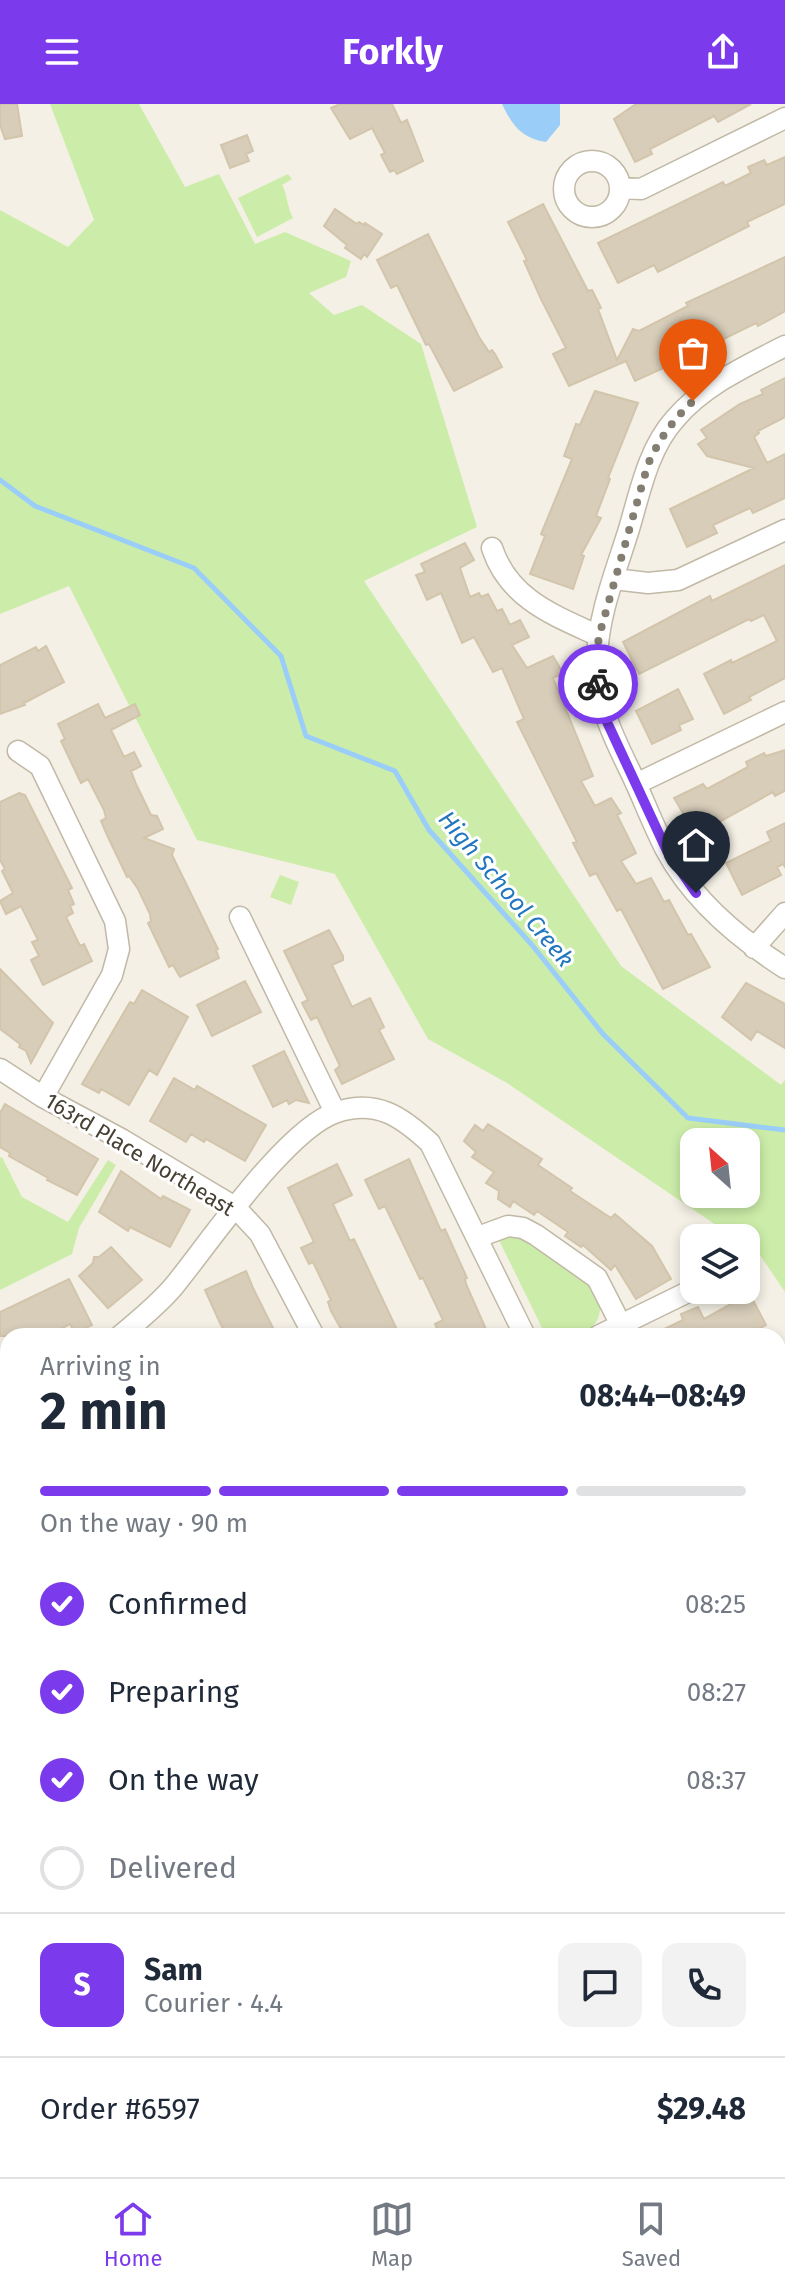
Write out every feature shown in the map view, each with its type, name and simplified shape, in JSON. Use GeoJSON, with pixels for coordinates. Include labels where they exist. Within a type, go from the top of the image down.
{"type":"FeatureCollection","features":[{"type":"Feature","properties":{"kind":"street"},"geometry":{"type":"LineString","coordinates":[[620,188],[641,189],[785,118]]}},
{"type":"Feature","properties":{"kind":"street"},"geometry":{"type":"LineString","coordinates":[[785,346],[719,381],[675,418],[660,438],[648,464],[614,579],[596,660],[599,694],[607,722],[667,851],[684,878],[709,907],[754,948],[785,968]]}},
{"type":"Feature","properties":{"kind":"street"},"geometry":{"type":"LineString","coordinates":[[614,579],[648,583],[678,580],[785,530]]}},
{"type":"Feature","properties":{"kind":"street"},"geometry":{"type":"LineString","coordinates":[[492,548],[499,569],[516,591],[552,614],[599,636]]}},
{"type":"Feature","properties":{"kind":"street"},"geometry":{"type":"LineString","coordinates":[[636,784],[785,712]]}},
{"type":"Feature","properties":{"kind":"street"},"geometry":{"type":"LineString","coordinates":[[18,751],[40,766],[115,921],[119,949],[112,975],[43,1097]]}},
{"type":"Feature","properties":{"kind":"street"},"geometry":{"type":"LineString","coordinates":[[754,948],[785,913]]}},
{"type":"Feature","properties":{"kind":"street"},"geometry":{"type":"LineString","coordinates":[[240,917],[335,1112]]}},
{"type":"Feature","properties":{"kind":"street","name":"163rd Place Northeast"},"geometry":{"type":"LineString","coordinates":[[0,1069],[235,1207],[260,1234],[310,1328]]}},
{"type":"Feature","properties":{"kind":"street"},"geometry":{"type":"LineString","coordinates":[[129,1328],[172,1289],[235,1207],[280,1156],[312,1125],[335,1112],[353,1109],[382,1109],[407,1121],[430,1143],[521,1328]]}},
{"type":"Feature","properties":{"kind":"street"},"geometry":{"type":"LineString","coordinates":[[478,1237],[508,1226],[523,1228],[536,1235],[597,1278],[621,1325]]}},
{"type":"Feature","properties":{"kind":"street"},"geometry":{"type":"LineString","coordinates":[[615,1328],[680,1296]]}},
{"type":"Feature","properties":{"kind":"green space"},"geometry":{"type":"Polygon","coordinates":[[[50,104],[139,104],[185,187],[219,174],[255,244],[285,232],[351,261],[346,277],[309,293],[334,315],[362,305],[421,344],[477,527],[364,581],[621,966],[781,1085],[785,1080],[785,1292],[760,1255],[760,1224],[714,1224],[691,1208],[760,1208],[760,1128],[680,1128],[680,1201],[507,1083],[428,1039],[335,874],[197,840],[69,586],[0,614],[0,210],[68,247],[94,220],[50,104]]]}},
{"type":"Feature","properties":{"kind":"green space"},"geometry":{"type":"Polygon","coordinates":[[[288,174],[292,179],[282,185],[293,218],[257,237],[238,198],[288,174]]]}},
{"type":"Feature","properties":{"kind":"green space"},"geometry":{"type":"Polygon","coordinates":[[[280,875],[299,882],[291,905],[270,897],[280,875]]]}},
{"type":"Feature","properties":{"kind":"green space"},"geometry":{"type":"Polygon","coordinates":[[[0,1158],[22,1197],[68,1222],[108,1160],[116,1165],[79,1228],[72,1254],[0,1290],[0,1158]]]}},
{"type":"Feature","properties":{"kind":"green space"},"geometry":{"type":"Polygon","coordinates":[[[513,1235],[531,1243],[583,1278],[599,1302],[600,1310],[594,1325],[590,1328],[542,1328],[499,1240],[513,1235]]]}},
{"type":"Feature","properties":{"kind":"water"},"geometry":{"type":"Polygon","coordinates":[[[502,104],[560,104],[560,125],[546,142],[530,138],[519,130],[502,104]]]}},
{"type":"Feature","properties":{"kind":"building"},"geometry":{"type":"Polygon","coordinates":[[[0,104],[17,104],[22,136],[5,139],[0,125],[0,104]]]}},
{"type":"Feature","properties":{"kind":"building"},"geometry":{"type":"Polygon","coordinates":[[[340,104],[392,104],[401,123],[407,120],[423,161],[397,174],[394,170],[390,172],[381,155],[385,153],[372,128],[350,139],[331,108],[340,104]]]}},
{"type":"Feature","properties":{"kind":"building"},"geometry":{"type":"Polygon","coordinates":[[[636,104],[751,104],[718,122],[714,116],[650,149],[652,154],[635,162],[614,119],[636,104]]]}},
{"type":"Feature","properties":{"kind":"building"},"geometry":{"type":"Polygon","coordinates":[[[247,135],[253,151],[246,154],[249,161],[230,168],[221,145],[247,135]]]}},
{"type":"Feature","properties":{"kind":"building"},"geometry":{"type":"Polygon","coordinates":[[[785,157],[785,204],[747,222],[749,226],[658,272],[654,265],[618,283],[598,243],[723,182],[725,186],[751,173],[748,167],[764,160],[767,165],[785,157]]]}},
{"type":"Feature","properties":{"kind":"building"},"geometry":{"type":"Polygon","coordinates":[[[543,204],[588,291],[592,290],[601,308],[598,309],[617,360],[633,329],[639,331],[688,306],[686,303],[785,257],[785,311],[705,348],[706,351],[674,368],[672,364],[635,381],[626,361],[569,386],[553,354],[566,348],[508,222],[543,204]]]}},
{"type":"Feature","properties":{"kind":"building"},"geometry":{"type":"Polygon","coordinates":[[[335,209],[357,224],[365,223],[382,234],[367,257],[364,254],[361,259],[345,248],[347,245],[324,226],[335,209]]]}},
{"type":"Feature","properties":{"kind":"building"},"geometry":{"type":"Polygon","coordinates":[[[428,234],[479,337],[489,352],[492,350],[502,367],[454,391],[429,344],[426,345],[397,285],[391,288],[377,260],[428,234]]]}},
{"type":"Feature","properties":{"kind":"building"},"geometry":{"type":"Polygon","coordinates":[[[785,378],[785,417],[758,431],[754,437],[767,463],[785,454],[785,498],[753,513],[750,508],[713,525],[717,533],[687,547],[670,509],[754,468],[707,456],[698,444],[707,438],[701,430],[740,404],[763,394],[761,390],[785,378]]]}},
{"type":"Feature","properties":{"kind":"building"},"geometry":{"type":"Polygon","coordinates":[[[595,391],[638,403],[608,478],[596,516],[601,518],[581,555],[584,556],[573,589],[530,574],[545,536],[541,534],[572,459],[564,456],[576,424],[580,425],[595,391]]]}},
{"type":"Feature","properties":{"kind":"building"},"geometry":{"type":"Polygon","coordinates":[[[465,543],[474,560],[460,568],[470,597],[479,593],[481,597],[488,594],[497,611],[502,609],[510,625],[520,620],[529,637],[512,645],[527,668],[553,656],[563,673],[553,678],[593,776],[581,781],[595,806],[611,798],[621,813],[617,815],[636,853],[621,861],[636,884],[651,878],[664,902],[669,900],[710,967],[663,989],[621,909],[617,911],[596,873],[590,876],[573,843],[577,842],[517,722],[524,719],[502,668],[493,672],[474,637],[462,643],[441,593],[427,600],[416,575],[425,572],[421,564],[465,543]]]}},
{"type":"Feature","properties":{"kind":"building"},"geometry":{"type":"Polygon","coordinates":[[[785,565],[785,678],[724,714],[704,674],[777,641],[764,615],[751,621],[749,619],[639,674],[623,642],[710,596],[712,601],[785,565]]]}},
{"type":"Feature","properties":{"kind":"building"},"geometry":{"type":"Polygon","coordinates":[[[46,646],[64,682],[25,705],[0,714],[0,665],[36,647],[38,651],[46,646]]]}},
{"type":"Feature","properties":{"kind":"building"},"geometry":{"type":"Polygon","coordinates":[[[678,689],[693,719],[679,725],[681,730],[652,744],[636,711],[678,689]]]}},
{"type":"Feature","properties":{"kind":"building"},"geometry":{"type":"Polygon","coordinates":[[[98,704],[105,718],[135,704],[140,715],[111,730],[124,757],[134,752],[141,766],[131,771],[151,815],[157,816],[163,829],[144,838],[174,849],[172,855],[218,949],[219,958],[180,977],[173,965],[169,967],[148,923],[151,921],[150,914],[138,889],[127,877],[107,835],[101,821],[106,818],[104,810],[88,779],[81,783],[61,741],[65,739],[58,724],[98,704]]]}},
{"type":"Feature","properties":{"kind":"building"},"geometry":{"type":"Polygon","coordinates":[[[785,750],[785,791],[775,796],[773,792],[696,835],[674,798],[703,784],[707,789],[748,767],[746,762],[764,753],[766,756],[785,750]]]}},
{"type":"Feature","properties":{"kind":"building"},"geometry":{"type":"Polygon","coordinates":[[[19,793],[25,795],[72,888],[68,890],[74,904],[70,906],[73,913],[66,917],[80,946],[84,944],[92,961],[43,985],[31,960],[39,956],[32,942],[38,940],[21,906],[6,914],[0,901],[13,893],[0,860],[0,802],[19,793]]]}},
{"type":"Feature","properties":{"kind":"building"},"geometry":{"type":"Polygon","coordinates":[[[785,823],[785,867],[783,864],[777,867],[781,875],[742,895],[726,863],[771,841],[767,832],[785,823]]]}},
{"type":"Feature","properties":{"kind":"building"},"geometry":{"type":"Polygon","coordinates":[[[329,930],[343,956],[343,960],[332,965],[352,1007],[370,998],[384,1027],[379,1030],[394,1059],[342,1084],[335,1070],[340,1066],[317,1017],[311,1020],[302,1003],[308,1000],[284,951],[329,930]]]}},
{"type":"Feature","properties":{"kind":"building"},"geometry":{"type":"Polygon","coordinates":[[[0,969],[53,1023],[31,1063],[20,1044],[0,1029],[0,969]]]}},
{"type":"Feature","properties":{"kind":"building"},"geometry":{"type":"Polygon","coordinates":[[[245,981],[261,1012],[212,1036],[197,1005],[245,981]]]}},
{"type":"Feature","properties":{"kind":"building"},"geometry":{"type":"Polygon","coordinates":[[[746,983],[785,1004],[785,1048],[757,1031],[751,1040],[722,1017],[746,983]]]}},
{"type":"Feature","properties":{"kind":"building"},"geometry":{"type":"Polygon","coordinates":[[[142,990],[188,1017],[157,1075],[149,1070],[129,1105],[101,1089],[99,1093],[82,1084],[130,1002],[134,1004],[142,990]]]}},
{"type":"Feature","properties":{"kind":"building"},"geometry":{"type":"Polygon","coordinates":[[[284,1051],[309,1103],[296,1100],[289,1104],[287,1100],[273,1107],[253,1066],[284,1051]]]}},
{"type":"Feature","properties":{"kind":"building"},"geometry":{"type":"Polygon","coordinates":[[[174,1078],[195,1090],[197,1086],[266,1125],[245,1161],[191,1134],[186,1142],[150,1121],[174,1078]]]}},
{"type":"Feature","properties":{"kind":"building"},"geometry":{"type":"Polygon","coordinates":[[[5,1104],[98,1159],[77,1195],[47,1180],[0,1147],[0,1113],[5,1104]]]}},
{"type":"Feature","properties":{"kind":"building"},"geometry":{"type":"Polygon","coordinates":[[[488,1124],[542,1159],[538,1165],[572,1188],[570,1191],[611,1218],[615,1214],[652,1246],[671,1279],[636,1299],[615,1265],[611,1270],[583,1245],[581,1247],[565,1236],[568,1232],[537,1211],[534,1215],[513,1201],[510,1207],[498,1199],[499,1191],[486,1183],[494,1172],[472,1157],[476,1152],[464,1141],[475,1125],[483,1131],[488,1124]]]}},
{"type":"Feature","properties":{"kind":"building"},"geometry":{"type":"Polygon","coordinates":[[[409,1159],[441,1231],[445,1229],[485,1328],[437,1328],[435,1324],[443,1320],[423,1278],[420,1279],[385,1206],[379,1209],[365,1180],[409,1159]]]}},
{"type":"Feature","properties":{"kind":"building"},"geometry":{"type":"Polygon","coordinates":[[[337,1164],[352,1195],[333,1204],[350,1241],[354,1239],[396,1328],[341,1328],[313,1262],[309,1264],[301,1248],[314,1242],[288,1188],[337,1164]]]}},
{"type":"Feature","properties":{"kind":"building"},"geometry":{"type":"Polygon","coordinates":[[[121,1171],[161,1199],[163,1196],[190,1210],[170,1247],[130,1227],[128,1231],[99,1212],[121,1171]]]}},
{"type":"Feature","properties":{"kind":"building"},"geometry":{"type":"Polygon","coordinates":[[[111,1247],[142,1280],[108,1308],[79,1276],[93,1263],[94,1257],[99,1257],[111,1247]]]}},
{"type":"Feature","properties":{"kind":"building"},"geometry":{"type":"Polygon","coordinates":[[[246,1271],[273,1328],[223,1328],[205,1290],[246,1271]]]}},
{"type":"Feature","properties":{"kind":"building"},"geometry":{"type":"Polygon","coordinates":[[[69,1279],[92,1325],[86,1328],[72,1328],[70,1324],[62,1328],[0,1328],[0,1312],[69,1279]]]}},
{"type":"Feature","properties":{"kind":"building"},"geometry":{"type":"Polygon","coordinates":[[[731,1304],[755,1304],[766,1325],[761,1328],[666,1328],[683,1320],[681,1314],[698,1307],[704,1319],[731,1304]]]}},
{"type":"Feature","properties":{"kind":"waterway","name":"High School Creek"},"geometry":{"type":"LineString","coordinates":[[0,480],[35,506],[194,568],[281,656],[306,736],[395,771],[429,830],[532,945],[603,1034],[688,1118],[785,1130]]}},
{"type":"Feature","properties":{"kind":"way so far"},"geometry":{"type":"LineString","coordinates":[[598,684],[596,660],[599,636],[648,464],[660,438],[693,401]]}},
{"type":"Feature","properties":{"kind":"route"},"geometry":{"type":"LineString","coordinates":[[598,684],[607,722],[667,851],[696,893]]}}]}
